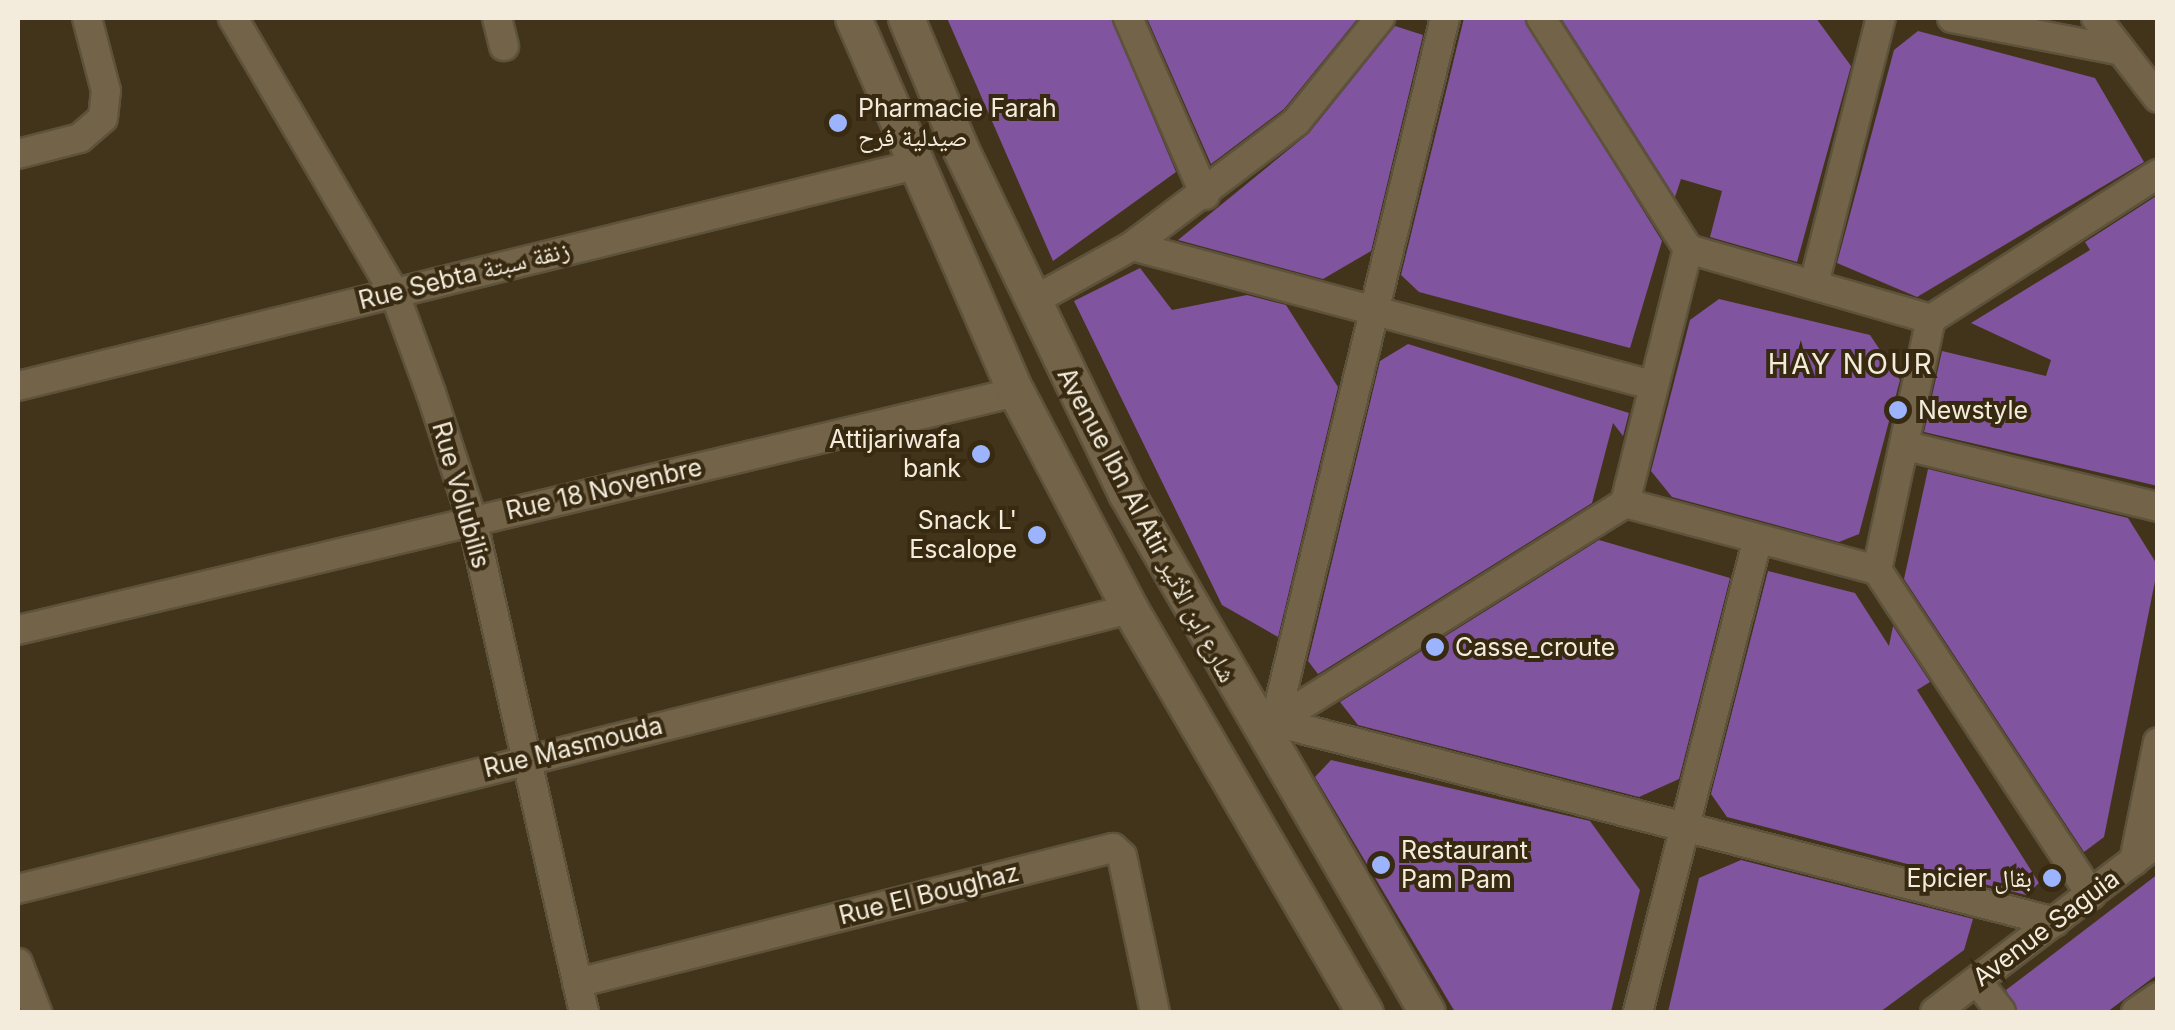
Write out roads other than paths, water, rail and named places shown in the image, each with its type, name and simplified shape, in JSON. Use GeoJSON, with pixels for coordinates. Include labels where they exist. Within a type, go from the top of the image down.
{"type":"FeatureCollection","features":[{"type":"Feature","properties":{"kind":"street"},"geometry":{"type":"LineString","coordinates":[[18,154],[80,138],[103,118],[106,91],[87,18]]}},
{"type":"Feature","properties":{"kind":"street","name":"Rue Volubilis"},"geometry":{"type":"LineString","coordinates":[[233,18],[394,292],[472,520],[584,1012]]}},
{"type":"Feature","properties":{"kind":"street"},"geometry":{"type":"LineString","coordinates":[[497,18],[504,46]]}},
{"type":"Feature","properties":{"kind":"street","name":"Avenue Ibn Al Atir شارع ابن الأثير"},"geometry":{"type":"LineString","coordinates":[[853,18],[912,166],[1016,392],[1130,609],[1363,1012]]}},
{"type":"Feature","properties":{"kind":"street","name":"Avenue Ibn Al Atir شارع ابن الأثير"},"geometry":{"type":"LineString","coordinates":[[906,18],[1031,302],[1427,1012]]}},
{"type":"Feature","properties":{"kind":"street"},"geometry":{"type":"LineString","coordinates":[[1128,18],[1206,195]]}},
{"type":"Feature","properties":{"kind":"street"},"geometry":{"type":"LineString","coordinates":[[1031,302],[1132,246],[1206,195],[1296,122],[1380,18]]}},
{"type":"Feature","properties":{"kind":"street"},"geometry":{"type":"LineString","coordinates":[[1267,727],[1445,18]]}},
{"type":"Feature","properties":{"kind":"street"},"geometry":{"type":"LineString","coordinates":[[1541,18],[1688,250],[1931,319]]}},
{"type":"Feature","properties":{"kind":"street"},"geometry":{"type":"LineString","coordinates":[[1814,284],[1882,18]]}},
{"type":"Feature","properties":{"kind":"street"},"geometry":{"type":"LineString","coordinates":[[1952,18],[2122,50]]}},
{"type":"Feature","properties":{"kind":"street"},"geometry":{"type":"LineString","coordinates":[[2096,18],[2158,98]]}},
{"type":"Feature","properties":{"kind":"street","name":"Rue Sebta زنقة سبتة"},"geometry":{"type":"LineString","coordinates":[[18,386],[912,166]]}},
{"type":"Feature","properties":{"kind":"street"},"geometry":{"type":"LineString","coordinates":[[1876,570],[1931,319],[2158,174]]}},
{"type":"Feature","properties":{"kind":"street"},"geometry":{"type":"LineString","coordinates":[[1132,246],[1652,385]]}},
{"type":"Feature","properties":{"kind":"street"},"geometry":{"type":"LineString","coordinates":[[1267,727],[1625,504],[1688,250]]}},
{"type":"Feature","properties":{"kind":"street","name":"Rue 18 Novenbre"},"geometry":{"type":"LineString","coordinates":[[18,630],[1016,392]]}},
{"type":"Feature","properties":{"kind":"street"},"geometry":{"type":"LineString","coordinates":[[1906,446],[2158,507]]}},
{"type":"Feature","properties":{"kind":"street"},"geometry":{"type":"LineString","coordinates":[[1625,504],[1876,570],[2091,895]]}},
{"type":"Feature","properties":{"kind":"street"},"geometry":{"type":"LineString","coordinates":[[1638,1012],[1758,538]]}},
{"type":"Feature","properties":{"kind":"street","name":"Rue Masmouda"},"geometry":{"type":"LineString","coordinates":[[18,889],[1130,609]]}},
{"type":"Feature","properties":{"kind":"street"},"geometry":{"type":"LineString","coordinates":[[1267,727],[1687,826],[2055,922]]}},
{"type":"Feature","properties":{"kind":"street"},"geometry":{"type":"LineString","coordinates":[[2134,860],[2158,742]]}},
{"type":"Feature","properties":{"kind":"street","name":"Avenue Saguia"},"geometry":{"type":"LineString","coordinates":[[1935,1012],[2158,842]]}},
{"type":"Feature","properties":{"kind":"street","name":"Rue El Boughaz"},"geometry":{"type":"LineString","coordinates":[[577,983],[1112,848],[1122,856],[1154,1012]]}},
{"type":"Feature","properties":{"kind":"street"},"geometry":{"type":"LineString","coordinates":[[18,963],[37,1012]]}},
{"type":"Feature","properties":{"kind":"street"},"geometry":{"type":"LineString","coordinates":[[1976,981],[2002,1012]]}},
{"type":"Feature","properties":{"kind":"street"},"geometry":{"type":"LineString","coordinates":[[2136,1012],[2158,996]]}},
{"type":"Feature","properties":{"kind":"place","name":"Pharmacie Farah صيدلية فرح"},"geometry":{"type":"Point","coordinates":[838,123]}},
{"type":"Feature","properties":{"kind":"place","name":"Newstyle"},"geometry":{"type":"Point","coordinates":[1898,410]}},
{"type":"Feature","properties":{"kind":"place","name":"Attijariwafa bank"},"geometry":{"type":"Point","coordinates":[981,454]}},
{"type":"Feature","properties":{"kind":"place","name":"Snack L' Escalope"},"geometry":{"type":"Point","coordinates":[1037,535]}},
{"type":"Feature","properties":{"kind":"place","name":"Casse_croute"},"geometry":{"type":"Point","coordinates":[1435,647]}},
{"type":"Feature","properties":{"kind":"place","name":"Restaurant Pam Pam"},"geometry":{"type":"Point","coordinates":[1381,865]}},
{"type":"Feature","properties":{"kind":"place","name":"Epicier بقال"},"geometry":{"type":"Point","coordinates":[2052,878]}},
{"type":"Feature","properties":{"kind":"district","name":"HAY NOUR"},"geometry":{"type":"Point","coordinates":[1851,364]}}]}
